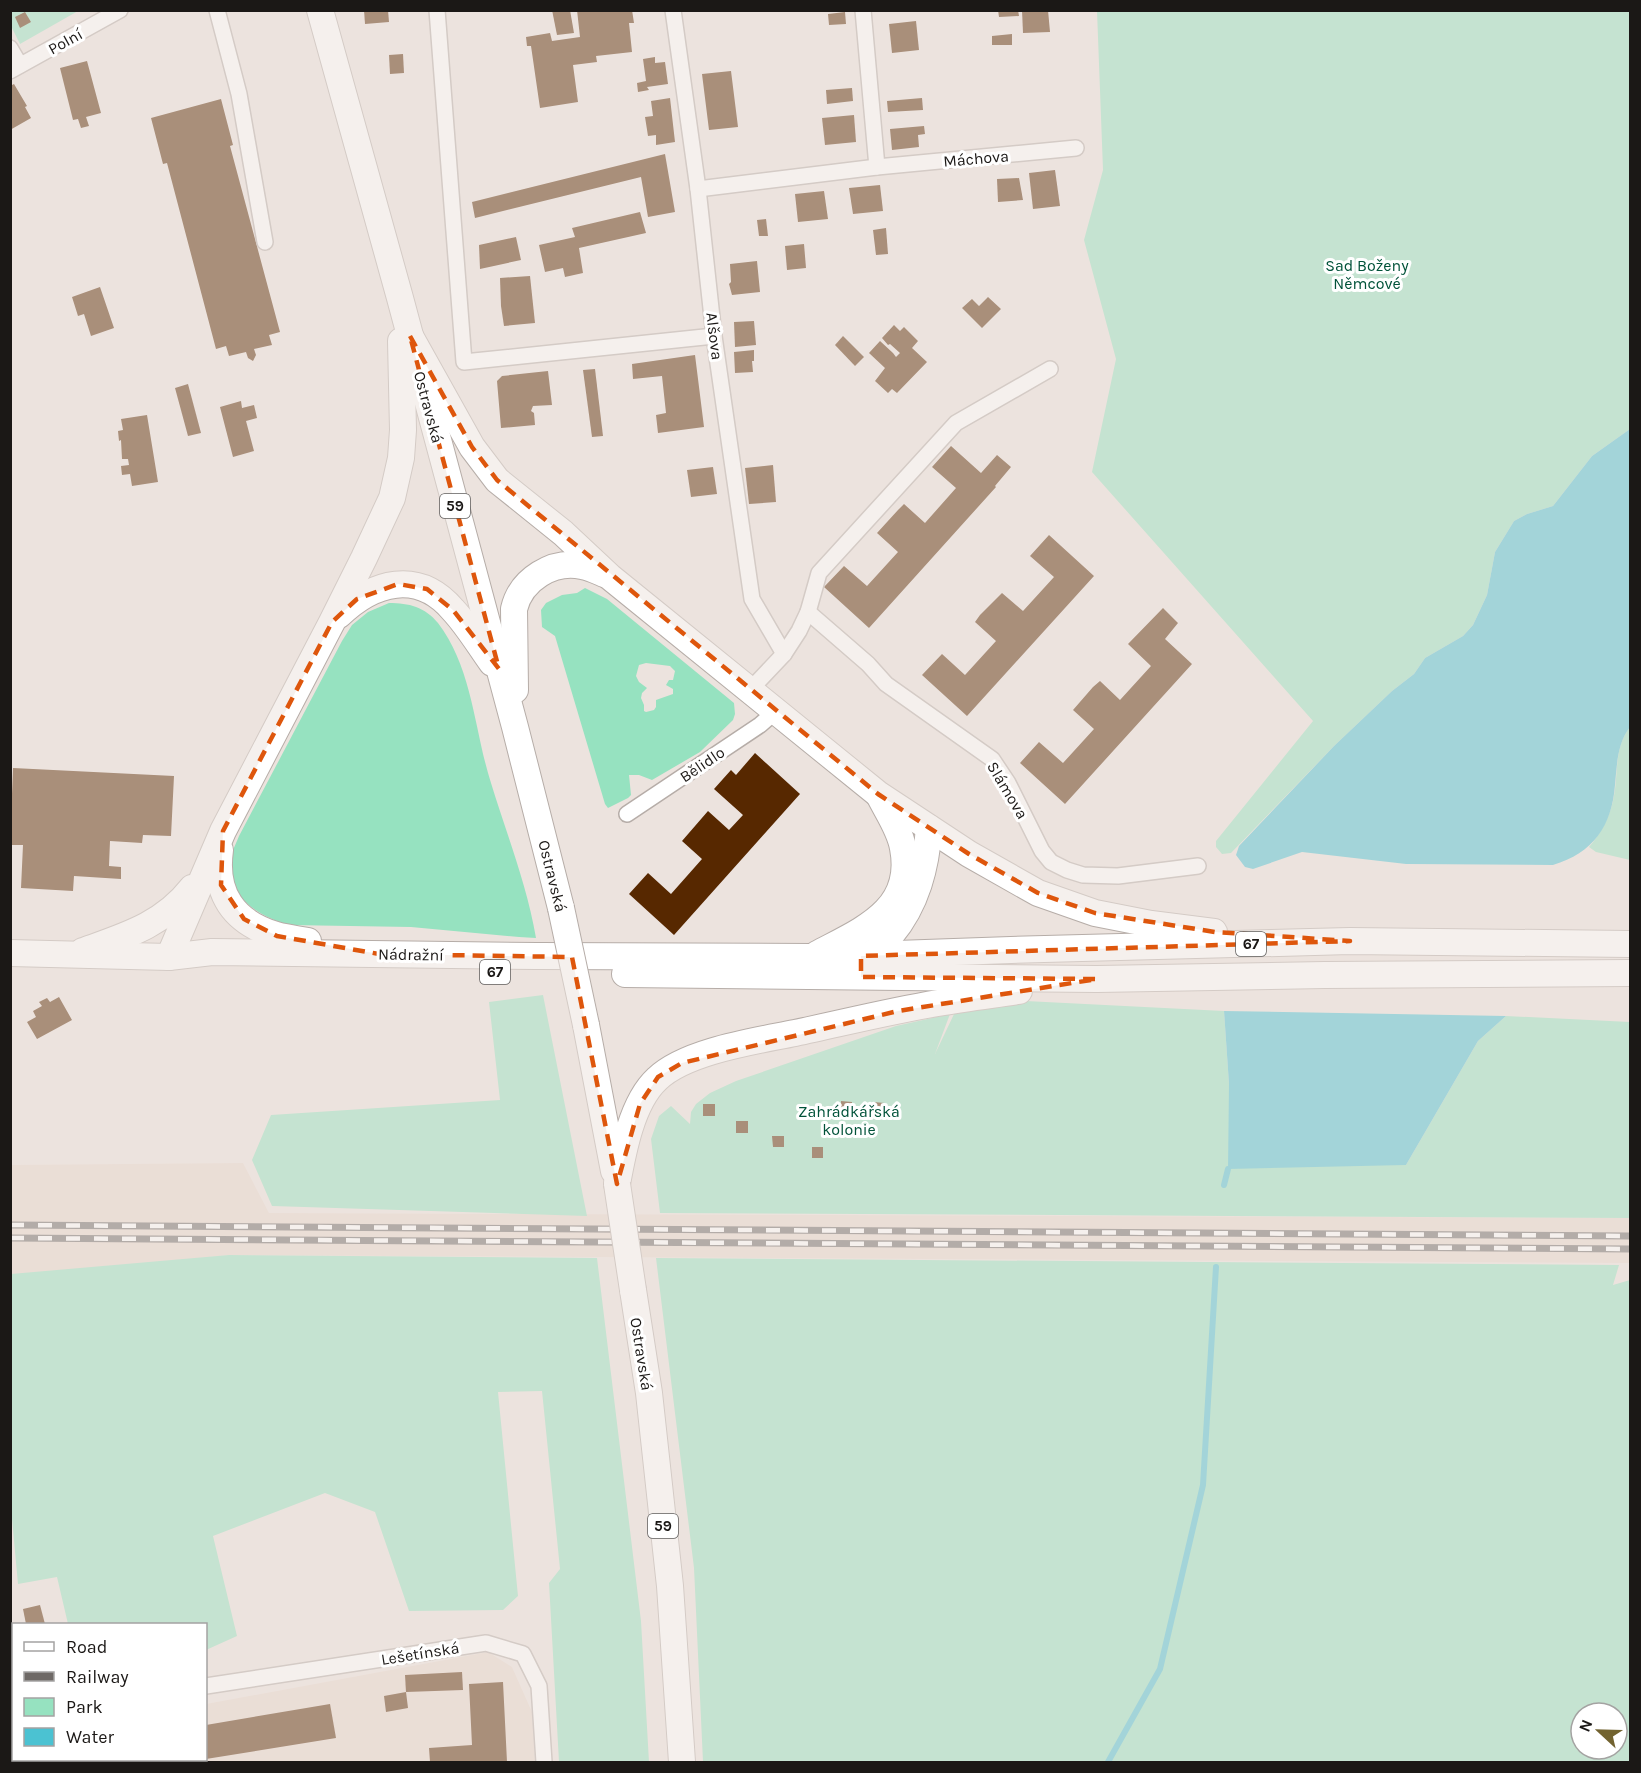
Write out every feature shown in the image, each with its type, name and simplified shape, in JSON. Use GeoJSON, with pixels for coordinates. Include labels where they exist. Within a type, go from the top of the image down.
{"type":"FeatureCollection","features":[{"type":"Feature","properties":{"kind":"main road","name":"Ostravská"},"geometry":{"type":"LineString","coordinates":[[320,10],[515,727],[561,908],[586,1025],[617,1184],[649,1393],[670,1586],[682,1762]]}},
{"type":"Feature","properties":{"kind":"main road"},"geometry":{"type":"LineString","coordinates":[[332,622],[376,533],[392,498],[395,485],[403,430],[400,298]]}},
{"type":"Feature","properties":{"kind":"main road"},"geometry":{"type":"LineString","coordinates":[[410,336],[472,447],[490,472],[563,533],[610,577]]}},
{"type":"Feature","properties":{"kind":"main road"},"geometry":{"type":"LineString","coordinates":[[515,727],[514,609],[522,591],[541,573],[552,567],[566,564],[584,566],[610,577]]}},
{"type":"Feature","properties":{"kind":"main road","name":"67"},"geometry":{"type":"LineString","coordinates":[[610,577],[878,794],[898,832],[903,847],[904,862],[900,890],[892,905],[881,917],[860,930],[816,967]]}},
{"type":"Feature","properties":{"kind":"main road"},"geometry":{"type":"LineString","coordinates":[[332,622],[357,600],[384,586],[414,585],[427,589],[438,595],[453,610],[501,676]]}},
{"type":"Feature","properties":{"kind":"main road","name":"67"},"geometry":{"type":"LineString","coordinates":[[332,622],[223,831],[169,957],[212,965],[552,973],[816,967],[1097,979],[1630,973]]}},
{"type":"Feature","properties":{"kind":"main road"},"geometry":{"type":"LineString","coordinates":[[878,794],[1004,875],[1038,893],[1095,913],[1151,924],[1215,932],[1350,941]]}},
{"type":"Feature","properties":{"kind":"main road"},"geometry":{"type":"LineString","coordinates":[[871,955],[898,927],[918,888],[927,858],[929,828]]}},
{"type":"Feature","properties":{"kind":"main road"},"geometry":{"type":"LineString","coordinates":[[223,831],[218,874],[230,904],[244,919],[277,936],[379,954]]}},
{"type":"Feature","properties":{"kind":"main road","name":"67"},"geometry":{"type":"LineString","coordinates":[[71,956],[141,929],[169,912],[181,902],[209,863]]}},
{"type":"Feature","properties":{"kind":"main road","name":"67"},"geometry":{"type":"LineString","coordinates":[[816,967],[871,955],[1011,950],[1350,941],[1630,944]]}},
{"type":"Feature","properties":{"kind":"main road","name":"Nádražní"},"geometry":{"type":"LineString","coordinates":[[10,953],[169,957],[212,952],[379,954],[816,967]]}},
{"type":"Feature","properties":{"kind":"main road"},"geometry":{"type":"LineString","coordinates":[[617,1184],[623,1154],[640,1104],[658,1077],[682,1063],[752,1042],[928,1005],[1097,979]]}},
{"type":"Feature","properties":{"kind":"street","name":"Polní"},"geometry":{"type":"LineString","coordinates":[[15,68],[120,10]]}},
{"type":"Feature","properties":{"kind":"street"},"geometry":{"type":"LineString","coordinates":[[217,10],[239,94],[265,242]]}},
{"type":"Feature","properties":{"kind":"street"},"geometry":{"type":"LineString","coordinates":[[437,10],[464,362],[714,336]]}},
{"type":"Feature","properties":{"kind":"street","name":"Alšova"},"geometry":{"type":"LineString","coordinates":[[673,10],[698,189],[714,336],[752,599],[784,654]]}},
{"type":"Feature","properties":{"kind":"street"},"geometry":{"type":"LineString","coordinates":[[863,10],[877,167]]}},
{"type":"Feature","properties":{"kind":"street"},"geometry":{"type":"LineString","coordinates":[[10,48],[15,68]]}},
{"type":"Feature","properties":{"kind":"street","name":"Máchova"},"geometry":{"type":"LineString","coordinates":[[698,189],[877,167],[1076,148]]}},
{"type":"Feature","properties":{"kind":"street"},"geometry":{"type":"LineString","coordinates":[[750,690],[784,654],[800,631],[819,573],[956,423],[1050,369]]}},
{"type":"Feature","properties":{"kind":"street","name":"Slámova"},"geometry":{"type":"LineString","coordinates":[[808,612],[868,664],[886,684],[992,759],[1008,783],[1042,851],[1051,862],[1083,875],[1118,876],[1198,866]]}},
{"type":"Feature","properties":{"kind":"street","name":"Bělidlo"},"geometry":{"type":"LineString","coordinates":[[627,814],[760,725],[776,711]]}},
{"type":"Feature","properties":{"kind":"street","name":"Lešetínská"},"geometry":{"type":"LineString","coordinates":[[207,1686],[486,1643],[523,1654],[539,1686],[544,1762]]}},
{"type":"Feature","properties":{"kind":"highlighted area"},"geometry":{"type":"Polygon","coordinates":[[[410,336],[472,447],[497,480],[878,794],[969,854],[1038,893],[1095,913],[1215,932],[1350,941],[861,956],[861,977],[1097,979],[898,1011],[682,1063],[658,1077],[640,1104],[617,1184],[572,957],[379,954],[277,936],[244,919],[221,885],[223,831],[332,622],[357,599],[398,584],[427,589],[453,610],[499,669],[410,336]]]}},
{"type":"Feature","properties":{"kind":"shaded area"},"geometry":{"type":"Polygon","coordinates":[[[243,1163],[269,1213],[1630,1218],[1630,1263],[229,1255],[11,1277],[10,1165],[243,1163]]]}},
{"type":"Feature","properties":{"kind":"shaded area"},"geometry":{"type":"Polygon","coordinates":[[[488,1652],[512,1667],[532,1712],[535,1762],[37,1762],[207,1761],[207,1704],[488,1652]]]}},
{"type":"Feature","properties":{"kind":"green space"},"geometry":{"type":"Polygon","coordinates":[[[10,11],[78,11],[20,44],[11,26],[10,11]]]}},
{"type":"Feature","properties":{"kind":"green space","name":"Sad Boženy Němcové"},"geometry":{"type":"Polygon","coordinates":[[[1097,11],[1630,11],[1630,429],[1592,456],[1553,506],[1527,514],[1514,521],[1495,552],[1487,595],[1473,625],[1463,636],[1425,658],[1414,674],[1392,691],[1334,746],[1231,853],[1222,854],[1216,847],[1216,841],[1313,721],[1092,472],[1116,359],[1084,240],[1103,170],[1097,11]]]}},
{"type":"Feature","properties":{"kind":"green space"},"geometry":{"type":"Polygon","coordinates":[[[585,588],[607,599],[734,703],[733,720],[700,752],[652,780],[639,775],[629,775],[631,795],[608,808],[555,636],[542,627],[541,610],[546,603],[562,595],[577,593],[585,588]],[[646,663],[639,665],[636,676],[639,682],[647,688],[641,698],[644,711],[654,710],[656,700],[673,694],[673,689],[666,685],[669,680],[673,680],[675,671],[670,666],[646,663]]]}},
{"type":"Feature","properties":{"kind":"green space"},"geometry":{"type":"Polygon","coordinates":[[[389,603],[410,605],[428,613],[450,641],[459,660],[466,680],[485,763],[516,860],[536,938],[411,927],[289,925],[254,909],[244,901],[232,880],[230,867],[232,853],[239,836],[342,641],[352,625],[368,612],[389,603]]]}},
{"type":"Feature","properties":{"kind":"green space"},"geometry":{"type":"Polygon","coordinates":[[[1630,727],[1630,860],[1596,852],[1589,847],[1601,831],[1610,813],[1621,744],[1630,727]]]}},
{"type":"Feature","properties":{"kind":"green space"},"geometry":{"type":"Polygon","coordinates":[[[543,995],[587,1216],[272,1206],[252,1160],[271,1115],[500,1100],[489,1002],[543,995]]]}},
{"type":"Feature","properties":{"kind":"green space","name":"Zahrádkářská kolonie"},"geometry":{"type":"Polygon","coordinates":[[[1007,1000],[1224,1011],[1229,1084],[1406,1165],[1478,1041],[1506,1016],[1630,1022],[1630,1218],[660,1213],[651,1139],[659,1116],[671,1106],[690,1124],[691,1112],[696,1104],[710,1093],[736,1081],[896,1026],[950,1014],[935,1054],[955,1012],[1007,1000]]]}},
{"type":"Feature","properties":{"kind":"green space"},"geometry":{"type":"Polygon","coordinates":[[[229,1255],[597,1258],[641,1621],[649,1762],[559,1762],[549,1583],[560,1569],[542,1391],[498,1392],[518,1596],[503,1610],[409,1611],[375,1512],[325,1493],[213,1536],[237,1636],[207,1650],[207,1623],[68,1623],[57,1577],[18,1584],[10,1497],[11,1274],[229,1255]]]}},
{"type":"Feature","properties":{"kind":"green space"},"geometry":{"type":"Polygon","coordinates":[[[656,1258],[1619,1265],[1613,1285],[1630,1280],[1630,1762],[703,1762],[694,1568],[656,1258]]]}},
{"type":"Feature","properties":{"kind":"water"},"geometry":{"type":"Polygon","coordinates":[[[1630,429],[1630,727],[1620,748],[1610,813],[1598,836],[1579,853],[1553,865],[1406,864],[1302,852],[1253,869],[1245,867],[1236,855],[1239,846],[1334,746],[1392,691],[1414,674],[1425,658],[1463,636],[1473,625],[1487,595],[1495,552],[1514,521],[1527,514],[1553,506],[1592,456],[1630,429]]]}},
{"type":"Feature","properties":{"kind":"water"},"geometry":{"type":"Polygon","coordinates":[[[1224,1011],[1506,1016],[1478,1041],[1406,1165],[1228,1169],[1229,1084],[1224,1011]]]}},
{"type":"Feature","properties":{"kind":"building"},"geometry":{"type":"Polygon","coordinates":[[[364,10],[388,10],[389,22],[365,24],[364,10]]]}},
{"type":"Feature","properties":{"kind":"building"},"geometry":{"type":"Polygon","coordinates":[[[552,10],[570,10],[574,33],[557,35],[552,10]]]}},
{"type":"Feature","properties":{"kind":"building"},"geometry":{"type":"Polygon","coordinates":[[[577,10],[632,10],[634,23],[629,23],[632,52],[596,56],[597,62],[573,65],[578,102],[540,108],[531,46],[527,46],[526,37],[550,33],[552,41],[580,37],[577,10]]]}},
{"type":"Feature","properties":{"kind":"building"},"geometry":{"type":"Polygon","coordinates":[[[998,10],[1018,10],[1019,16],[999,17],[998,10]]]}},
{"type":"Feature","properties":{"kind":"building"},"geometry":{"type":"Polygon","coordinates":[[[1022,10],[1048,10],[1050,32],[1023,33],[1022,10]]]}},
{"type":"Feature","properties":{"kind":"building"},"geometry":{"type":"Polygon","coordinates":[[[25,12],[31,22],[20,28],[15,17],[25,12]]]}},
{"type":"Feature","properties":{"kind":"building"},"geometry":{"type":"Polygon","coordinates":[[[845,12],[846,24],[829,25],[828,14],[845,12]]]}},
{"type":"Feature","properties":{"kind":"building"},"geometry":{"type":"Polygon","coordinates":[[[916,21],[919,50],[892,53],[889,24],[916,21]]]}},
{"type":"Feature","properties":{"kind":"building"},"geometry":{"type":"Polygon","coordinates":[[[1012,34],[1012,45],[992,45],[992,36],[1012,34]]]}},
{"type":"Feature","properties":{"kind":"building"},"geometry":{"type":"Polygon","coordinates":[[[403,54],[404,73],[390,74],[389,55],[403,54]]]}},
{"type":"Feature","properties":{"kind":"building"},"geometry":{"type":"Polygon","coordinates":[[[655,57],[655,63],[665,62],[668,84],[647,87],[649,90],[638,92],[637,83],[646,81],[643,59],[655,57]]]}},
{"type":"Feature","properties":{"kind":"building"},"geometry":{"type":"Polygon","coordinates":[[[87,61],[101,113],[86,117],[89,126],[81,128],[78,119],[73,120],[60,68],[87,61]]]}},
{"type":"Feature","properties":{"kind":"building"},"geometry":{"type":"Polygon","coordinates":[[[731,71],[738,127],[709,130],[702,74],[731,71]]]}},
{"type":"Feature","properties":{"kind":"building"},"geometry":{"type":"Polygon","coordinates":[[[14,84],[31,118],[10,130],[10,86],[14,84]]]}},
{"type":"Feature","properties":{"kind":"building"},"geometry":{"type":"Polygon","coordinates":[[[852,88],[853,101],[827,104],[826,90],[852,88]]]}},
{"type":"Feature","properties":{"kind":"building"},"geometry":{"type":"Polygon","coordinates":[[[670,98],[675,142],[656,145],[656,135],[648,136],[645,117],[653,116],[651,101],[670,98]]]}},
{"type":"Feature","properties":{"kind":"building"},"geometry":{"type":"Polygon","coordinates":[[[922,98],[923,110],[888,112],[887,101],[922,98]]]}},
{"type":"Feature","properties":{"kind":"building"},"geometry":{"type":"Polygon","coordinates":[[[221,99],[233,145],[230,146],[280,332],[269,335],[272,345],[254,349],[256,355],[253,361],[248,358],[246,352],[229,356],[226,346],[216,349],[167,163],[163,164],[151,118],[221,99]]]}},
{"type":"Feature","properties":{"kind":"building"},"geometry":{"type":"Polygon","coordinates":[[[854,115],[856,142],[825,145],[822,118],[854,115]]]}},
{"type":"Feature","properties":{"kind":"building"},"geometry":{"type":"Polygon","coordinates":[[[924,126],[925,134],[918,135],[919,147],[892,150],[890,129],[924,126]]]}},
{"type":"Feature","properties":{"kind":"building"},"geometry":{"type":"Polygon","coordinates":[[[665,154],[675,212],[648,217],[641,177],[475,218],[472,202],[665,154]]]}},
{"type":"Feature","properties":{"kind":"building"},"geometry":{"type":"Polygon","coordinates":[[[1055,170],[1060,206],[1033,209],[1029,173],[1055,170]]]}},
{"type":"Feature","properties":{"kind":"building"},"geometry":{"type":"Polygon","coordinates":[[[1019,178],[1023,200],[998,202],[997,179],[1019,178]]]}},
{"type":"Feature","properties":{"kind":"building"},"geometry":{"type":"Polygon","coordinates":[[[880,185],[883,211],[853,214],[849,188],[880,185]]]}},
{"type":"Feature","properties":{"kind":"building"},"geometry":{"type":"Polygon","coordinates":[[[824,191],[828,219],[798,222],[795,194],[824,191]]]}},
{"type":"Feature","properties":{"kind":"building"},"geometry":{"type":"Polygon","coordinates":[[[640,212],[646,233],[579,248],[583,273],[565,277],[563,268],[545,272],[539,245],[575,237],[572,228],[640,212]]]}},
{"type":"Feature","properties":{"kind":"building"},"geometry":{"type":"Polygon","coordinates":[[[766,219],[768,236],[759,236],[757,220],[766,219]]]}},
{"type":"Feature","properties":{"kind":"building"},"geometry":{"type":"Polygon","coordinates":[[[886,228],[888,254],[876,255],[873,230],[886,228]]]}},
{"type":"Feature","properties":{"kind":"building"},"geometry":{"type":"Polygon","coordinates":[[[516,237],[521,260],[480,269],[479,245],[516,237]]]}},
{"type":"Feature","properties":{"kind":"building"},"geometry":{"type":"Polygon","coordinates":[[[804,244],[806,268],[787,270],[785,246],[804,244]]]}},
{"type":"Feature","properties":{"kind":"building"},"geometry":{"type":"Polygon","coordinates":[[[757,261],[760,292],[732,295],[729,284],[731,282],[730,264],[757,261]]]}},
{"type":"Feature","properties":{"kind":"building"},"geometry":{"type":"Polygon","coordinates":[[[530,276],[535,323],[504,326],[500,278],[530,276]]]}},
{"type":"Feature","properties":{"kind":"building"},"geometry":{"type":"Polygon","coordinates":[[[100,287],[114,328],[91,336],[84,314],[78,316],[72,297],[100,287]]]}},
{"type":"Feature","properties":{"kind":"building"},"geometry":{"type":"Polygon","coordinates":[[[988,297],[1001,309],[982,328],[962,308],[972,299],[979,306],[988,297]]]}},
{"type":"Feature","properties":{"kind":"building"},"geometry":{"type":"Polygon","coordinates":[[[754,321],[756,345],[735,347],[734,322],[754,321]]]}},
{"type":"Feature","properties":{"kind":"building"},"geometry":{"type":"Polygon","coordinates":[[[894,325],[900,331],[904,327],[918,341],[912,348],[927,362],[897,393],[892,389],[888,393],[875,381],[885,368],[869,353],[880,341],[896,357],[900,353],[882,338],[894,325]]]}},
{"type":"Feature","properties":{"kind":"building"},"geometry":{"type":"Polygon","coordinates":[[[843,336],[864,357],[855,366],[835,345],[843,336]]]}},
{"type":"Feature","properties":{"kind":"building"},"geometry":{"type":"Polygon","coordinates":[[[754,350],[753,372],[735,373],[734,352],[754,350]]]}},
{"type":"Feature","properties":{"kind":"building"},"geometry":{"type":"Polygon","coordinates":[[[695,355],[704,427],[658,433],[656,415],[666,413],[662,376],[633,379],[632,364],[695,355]]]}},
{"type":"Feature","properties":{"kind":"building"},"geometry":{"type":"Polygon","coordinates":[[[595,369],[603,436],[592,437],[583,370],[595,369]]]}},
{"type":"Feature","properties":{"kind":"building"},"geometry":{"type":"Polygon","coordinates":[[[548,371],[552,405],[533,406],[531,411],[534,413],[535,425],[501,428],[497,381],[502,376],[548,371]]]}},
{"type":"Feature","properties":{"kind":"building"},"geometry":{"type":"Polygon","coordinates":[[[188,384],[201,433],[188,436],[175,388],[188,384]]]}},
{"type":"Feature","properties":{"kind":"building"},"geometry":{"type":"Polygon","coordinates":[[[241,401],[242,408],[254,405],[257,418],[246,421],[254,451],[233,457],[220,407],[241,401]]]}},
{"type":"Feature","properties":{"kind":"building"},"geometry":{"type":"Polygon","coordinates":[[[147,415],[158,482],[132,486],[130,474],[122,475],[121,466],[129,465],[128,459],[122,459],[118,431],[123,430],[121,419],[147,415]]]}},
{"type":"Feature","properties":{"kind":"building"},"geometry":{"type":"Polygon","coordinates":[[[951,446],[981,473],[997,455],[1011,467],[996,487],[869,628],[824,587],[844,566],[867,586],[898,552],[877,533],[904,504],[925,523],[956,488],[932,467],[951,446]]]}},
{"type":"Feature","properties":{"kind":"building"},"geometry":{"type":"Polygon","coordinates":[[[773,465],[776,502],[749,504],[745,468],[773,465]]]}},
{"type":"Feature","properties":{"kind":"building"},"geometry":{"type":"Polygon","coordinates":[[[713,467],[717,494],[691,497],[687,470],[713,467]]]}},
{"type":"Feature","properties":{"kind":"building"},"geometry":{"type":"Polygon","coordinates":[[[1049,535],[1094,576],[967,716],[922,675],[942,654],[965,675],[996,641],[975,622],[1002,593],[1023,611],[1054,577],[1030,556],[1049,535]]]}},
{"type":"Feature","properties":{"kind":"building"},"geometry":{"type":"Polygon","coordinates":[[[1163,608],[1178,623],[1165,639],[1192,664],[1065,804],[1020,763],[1039,742],[1063,763],[1094,729],[1073,710],[1093,687],[1100,681],[1120,700],[1151,666],[1128,644],[1163,608]]]}},
{"type":"Feature","properties":{"kind":"building"},"geometry":{"type":"Polygon","coordinates":[[[755,753],[800,794],[674,935],[629,894],[648,873],[671,894],[702,859],[682,841],[708,811],[729,830],[743,815],[714,789],[731,770],[736,775],[755,753]]]}},
{"type":"Feature","properties":{"kind":"building"},"geometry":{"type":"Polygon","coordinates":[[[13,768],[174,776],[171,836],[143,835],[142,843],[110,841],[109,866],[121,867],[121,879],[74,876],[73,891],[21,888],[23,845],[10,845],[13,768]]]}},
{"type":"Feature","properties":{"kind":"building"},"geometry":{"type":"Polygon","coordinates":[[[59,997],[72,1020],[37,1039],[27,1022],[36,1017],[33,1011],[42,1006],[39,1002],[47,998],[50,1002],[59,997]]]}},
{"type":"Feature","properties":{"kind":"building"},"geometry":{"type":"Polygon","coordinates":[[[841,1101],[852,1102],[852,1113],[841,1113],[841,1101]]]}},
{"type":"Feature","properties":{"kind":"building"},"geometry":{"type":"Polygon","coordinates":[[[873,1102],[885,1103],[885,1115],[872,1114],[873,1102]]]}},
{"type":"Feature","properties":{"kind":"building"},"geometry":{"type":"Polygon","coordinates":[[[703,1104],[715,1104],[715,1116],[703,1116],[703,1104]]]}},
{"type":"Feature","properties":{"kind":"building"},"geometry":{"type":"Polygon","coordinates":[[[736,1121],[748,1121],[748,1133],[736,1133],[736,1121]]]}},
{"type":"Feature","properties":{"kind":"building"},"geometry":{"type":"Polygon","coordinates":[[[772,1136],[784,1136],[784,1147],[773,1147],[772,1136]]]}},
{"type":"Feature","properties":{"kind":"building"},"geometry":{"type":"Polygon","coordinates":[[[812,1147],[823,1147],[823,1158],[812,1158],[812,1147]]]}},
{"type":"Feature","properties":{"kind":"building"},"geometry":{"type":"Polygon","coordinates":[[[40,1605],[45,1623],[26,1623],[23,1609],[40,1605]]]}},
{"type":"Feature","properties":{"kind":"building"},"geometry":{"type":"Polygon","coordinates":[[[462,1672],[463,1690],[406,1692],[405,1675],[462,1672]]]}},
{"type":"Feature","properties":{"kind":"building"},"geometry":{"type":"Polygon","coordinates":[[[503,1682],[507,1762],[430,1762],[429,1748],[472,1745],[469,1684],[503,1682]]]}},
{"type":"Feature","properties":{"kind":"building"},"geometry":{"type":"Polygon","coordinates":[[[406,1692],[408,1708],[386,1712],[384,1696],[406,1692]]]}},
{"type":"Feature","properties":{"kind":"building"},"geometry":{"type":"Polygon","coordinates":[[[330,1704],[336,1738],[207,1759],[207,1725],[330,1704]]]}},
{"type":"Feature","properties":{"kind":"building"},"geometry":{"type":"Polygon","coordinates":[[[116,1761],[195,1761],[185,1762],[116,1761]]]}},
{"type":"Feature","properties":{"kind":"waterway"},"geometry":{"type":"LineString","coordinates":[[1224,1185],[1228,1169]]}},
{"type":"Feature","properties":{"kind":"waterway"},"geometry":{"type":"LineString","coordinates":[[1108,1762],[1160,1669],[1203,1485],[1216,1267]]}},
{"type":"Feature","properties":{"kind":"railway"},"geometry":{"type":"LineString","coordinates":[[10,1225],[1630,1236]]}},
{"type":"Feature","properties":{"kind":"railway"},"geometry":{"type":"LineString","coordinates":[[10,1238],[1630,1249]]}}]}
